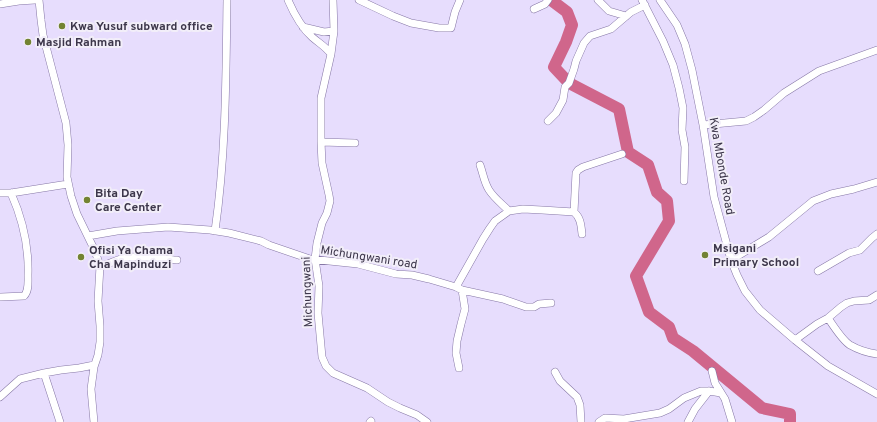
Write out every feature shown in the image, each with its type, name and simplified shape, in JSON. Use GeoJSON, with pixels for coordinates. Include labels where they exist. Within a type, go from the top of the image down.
{"type":"FeatureCollection","features":[{"type":"Feature","properties":{"kind":"street"},"geometry":{"type":"LineString","coordinates":[[0,4],[35,0]]}},
{"type":"Feature","properties":{"kind":"street"},"geometry":{"type":"LineString","coordinates":[[39,0],[43,35],[66,123],[68,144],[68,184],[77,214],[95,251],[100,266],[98,300],[100,342],[98,355],[94,365],[91,389],[94,422]]}},
{"type":"Feature","properties":{"kind":"street"},"geometry":{"type":"LineString","coordinates":[[215,231],[224,147],[227,0]]}},
{"type":"Feature","properties":{"kind":"street"},"geometry":{"type":"LineString","coordinates":[[288,0],[296,18],[303,27],[331,54]]}},
{"type":"Feature","properties":{"kind":"street","name":"Michungwani"},"geometry":{"type":"LineString","coordinates":[[333,0],[334,31],[331,54],[321,98],[322,163],[330,201],[327,213],[322,223],[315,259],[319,286],[318,313],[322,357],[326,366],[333,373],[367,388],[388,402],[417,415],[427,422]]}},
{"type":"Feature","properties":{"kind":"street"},"geometry":{"type":"LineString","coordinates":[[359,0],[411,23],[449,29],[451,28],[460,0]]}},
{"type":"Feature","properties":{"kind":"street"},"geometry":{"type":"LineString","coordinates":[[534,9],[545,4],[548,0]]}},
{"type":"Feature","properties":{"kind":"street"},"geometry":{"type":"LineString","coordinates":[[598,0],[609,11],[626,16]]}},
{"type":"Feature","properties":{"kind":"street","name":"Kwa Mbonde Road"},"geometry":{"type":"LineString","coordinates":[[660,0],[677,25],[685,44],[703,124],[714,197],[731,260],[745,291],[760,310],[828,366],[877,394]]}},
{"type":"Feature","properties":{"kind":"street"},"geometry":{"type":"LineString","coordinates":[[548,121],[556,113],[563,100],[565,87],[569,83],[584,43],[590,36],[610,29],[643,3],[663,41],[673,65],[679,88],[683,108],[682,130],[685,147],[684,181]]}},
{"type":"Feature","properties":{"kind":"street"},"geometry":{"type":"LineString","coordinates":[[303,27],[324,32],[334,31]]}},
{"type":"Feature","properties":{"kind":"street"},"geometry":{"type":"LineString","coordinates":[[703,124],[746,121],[764,110],[784,94],[819,72],[877,50]]}},
{"type":"Feature","properties":{"kind":"street"},"geometry":{"type":"LineString","coordinates":[[321,142],[356,143]]}},
{"type":"Feature","properties":{"kind":"street"},"geometry":{"type":"LineString","coordinates":[[582,234],[580,221],[574,212],[576,173],[583,167],[622,154]]}},
{"type":"Feature","properties":{"kind":"street"},"geometry":{"type":"LineString","coordinates":[[480,165],[489,190],[508,211]]}},
{"type":"Feature","properties":{"kind":"street"},"geometry":{"type":"LineString","coordinates":[[731,260],[769,237],[813,201],[831,194],[877,182]]}},
{"type":"Feature","properties":{"kind":"street"},"geometry":{"type":"LineString","coordinates":[[0,193],[11,193],[68,184]]}},
{"type":"Feature","properties":{"kind":"street"},"geometry":{"type":"LineString","coordinates":[[0,298],[24,296],[28,286],[29,260],[27,244],[19,211],[11,193]]}},
{"type":"Feature","properties":{"kind":"street"},"geometry":{"type":"LineString","coordinates":[[459,368],[456,353],[457,341],[465,309],[464,295],[459,289],[483,239],[495,221],[508,211],[542,210],[574,212]]}},
{"type":"Feature","properties":{"kind":"street","name":"Michungwani road"},"geometry":{"type":"LineString","coordinates":[[88,236],[117,230],[168,227],[230,233],[261,241],[304,257],[358,264],[396,274],[412,275],[459,289],[503,299],[526,307],[534,307],[539,304],[551,303]]}},
{"type":"Feature","properties":{"kind":"street"},"geometry":{"type":"LineString","coordinates":[[818,271],[849,253],[860,250],[877,234]]}},
{"type":"Feature","properties":{"kind":"street"},"geometry":{"type":"LineString","coordinates":[[100,266],[130,257],[177,260]]}},
{"type":"Feature","properties":{"kind":"street"},"geometry":{"type":"LineString","coordinates":[[795,340],[816,324],[828,318],[841,306],[854,301],[869,300],[877,295]]}},
{"type":"Feature","properties":{"kind":"street"},"geometry":{"type":"LineString","coordinates":[[828,318],[849,345],[877,354]]}},
{"type":"Feature","properties":{"kind":"street"},"geometry":{"type":"LineString","coordinates":[[0,397],[20,379],[44,373],[94,365]]}},
{"type":"Feature","properties":{"kind":"street"},"geometry":{"type":"LineString","coordinates":[[712,371],[715,383],[725,398],[732,422]]}},
{"type":"Feature","properties":{"kind":"street"},"geometry":{"type":"LineString","coordinates":[[555,372],[560,381],[577,397],[580,405],[581,422]]}},
{"type":"Feature","properties":{"kind":"street"},"geometry":{"type":"LineString","coordinates":[[44,373],[60,422]]}},
{"type":"Feature","properties":{"kind":"street"},"geometry":{"type":"LineString","coordinates":[[599,422],[605,418],[624,419],[660,413],[669,409],[684,398],[701,391],[721,393]]}},
{"type":"Feature","properties":{"kind":"street"},"geometry":{"type":"LineString","coordinates":[[688,422],[695,409],[709,391]]}},
{"type":"Feature","properties":{"kind":"waterway"},"geometry":{"type":"LineString","coordinates":[[551,0],[567,12],[572,25],[554,67],[569,83],[619,109],[628,152],[648,165],[657,192],[667,201],[669,221],[636,276],[649,312],[669,327],[673,338],[693,351],[762,408],[790,414],[790,422]]}},
{"type":"Feature","properties":{"kind":"place","name":"Kwa Yusuf subward office"},"geometry":{"type":"Point","coordinates":[62,26]}},
{"type":"Feature","properties":{"kind":"place","name":"Masjid Rahman"},"geometry":{"type":"Point","coordinates":[28,42]}},
{"type":"Feature","properties":{"kind":"place","name":"Bita Day Care Center"},"geometry":{"type":"Point","coordinates":[87,200]}},
{"type":"Feature","properties":{"kind":"place","name":"Msigani Primary School"},"geometry":{"type":"Point","coordinates":[705,255]}},
{"type":"Feature","properties":{"kind":"place","name":"Ofisi Ya Chama Cha Mapinduzi"},"geometry":{"type":"Point","coordinates":[81,257]}}]}
